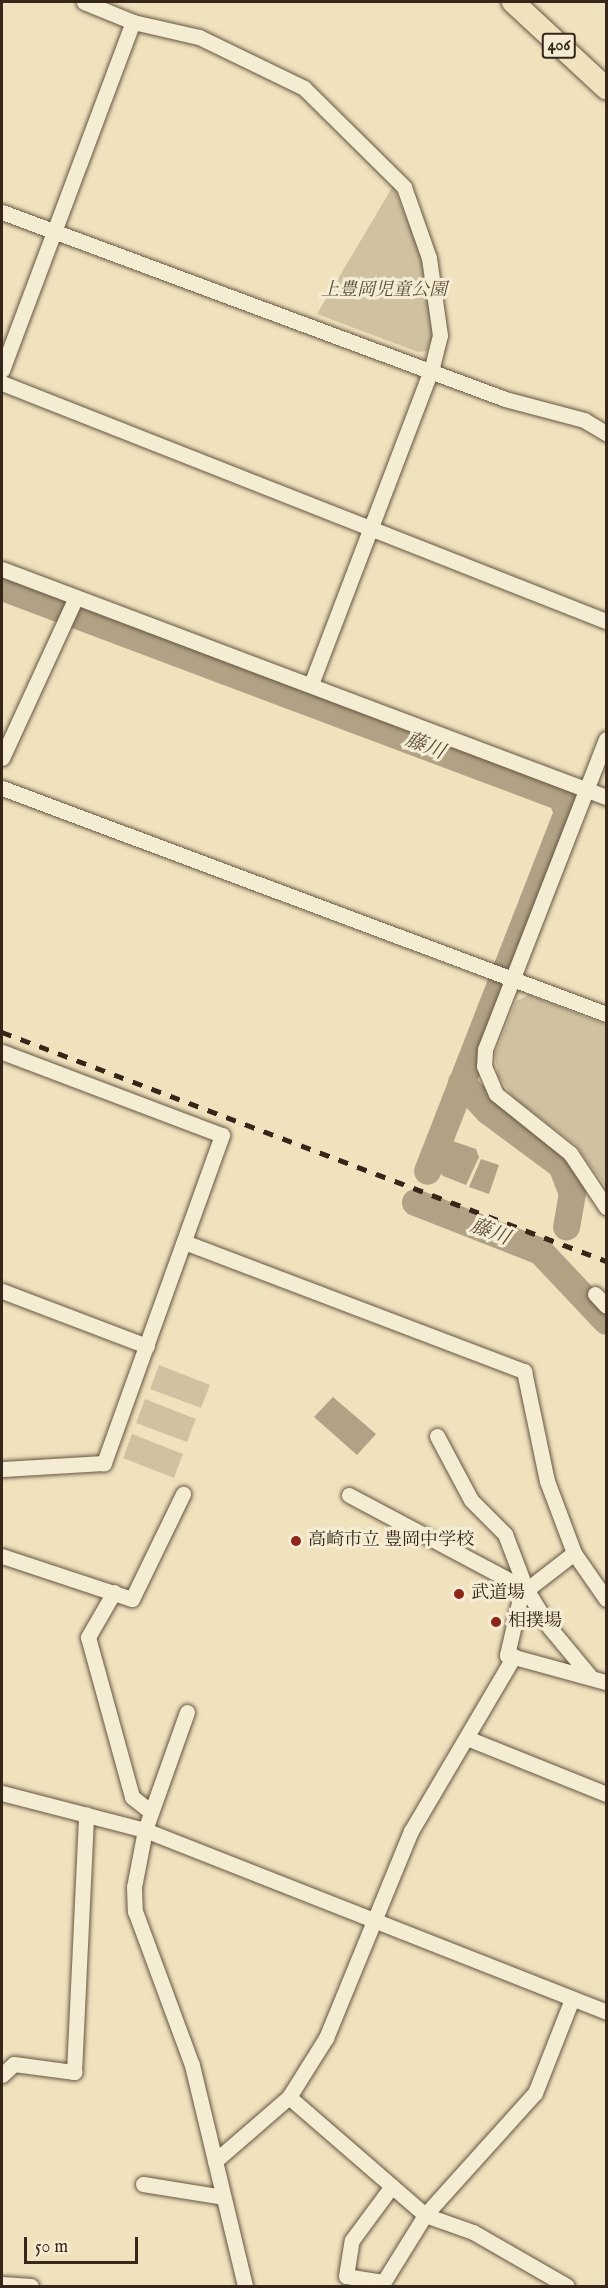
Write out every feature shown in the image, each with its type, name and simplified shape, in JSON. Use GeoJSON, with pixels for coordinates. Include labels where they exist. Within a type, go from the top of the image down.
{"type":"FeatureCollection","features":[{"type":"Feature","properties":{"kind":"highway","name":"406"},"geometry":{"type":"LineString","coordinates":[[513,2],[606,88]]}},
{"type":"Feature","properties":{"kind":"street"},"geometry":{"type":"LineString","coordinates":[[84,2],[133,22],[199,37],[304,88],[404,187],[438,292],[440,334],[431,370],[311,685]]}},
{"type":"Feature","properties":{"kind":"street"},"geometry":{"type":"LineString","coordinates":[[2,370],[133,22]]}},
{"type":"Feature","properties":{"kind":"street"},"geometry":{"type":"LineString","coordinates":[[2,212],[505,399],[584,420],[606,434]]}},
{"type":"Feature","properties":{"kind":"street"},"geometry":{"type":"LineString","coordinates":[[2,383],[606,621]]}},
{"type":"Feature","properties":{"kind":"street"},"geometry":{"type":"LineString","coordinates":[[2,569],[606,797]]}},
{"type":"Feature","properties":{"kind":"street"},"geometry":{"type":"LineString","coordinates":[[2,758],[76,597]]}},
{"type":"Feature","properties":{"kind":"street"},"geometry":{"type":"LineString","coordinates":[[606,739],[485,1049],[488,1079],[509,1108],[570,1153],[606,1207]]}},
{"type":"Feature","properties":{"kind":"street"},"geometry":{"type":"LineString","coordinates":[[2,788],[606,1014]]}},
{"type":"Feature","properties":{"kind":"street"},"geometry":{"type":"LineString","coordinates":[[2,1052],[222,1135],[104,1463],[2,1469]]}},
{"type":"Feature","properties":{"kind":"street"},"geometry":{"type":"LineString","coordinates":[[184,1242],[524,1371],[548,1481],[574,1552],[606,1599]]}},
{"type":"Feature","properties":{"kind":"street"},"geometry":{"type":"LineString","coordinates":[[2,1291],[147,1346]]}},
{"type":"Feature","properties":{"kind":"street"},"geometry":{"type":"LineString","coordinates":[[596,1294],[606,1306]]}},
{"type":"Feature","properties":{"kind":"street"},"geometry":{"type":"LineString","coordinates":[[437,1436],[471,1500],[505,1534],[526,1589],[550,1628],[589,1675]]}},
{"type":"Feature","properties":{"kind":"street"},"geometry":{"type":"LineString","coordinates":[[2,1556],[132,1599],[183,1494]]}},
{"type":"Feature","properties":{"kind":"street"},"geometry":{"type":"LineString","coordinates":[[348,1495],[526,1589]]}},
{"type":"Feature","properties":{"kind":"street"},"geometry":{"type":"LineString","coordinates":[[574,1552],[526,1589],[507,1654],[589,1675],[606,1682]]}},
{"type":"Feature","properties":{"kind":"street"},"geometry":{"type":"LineString","coordinates":[[114,1592],[88,1637],[132,1797],[151,1812]]}},
{"type":"Feature","properties":{"kind":"street"},"geometry":{"type":"LineString","coordinates":[[216,2161],[289,2097],[326,2038],[376,1921],[411,1831],[514,1656]]}},
{"type":"Feature","properties":{"kind":"street"},"geometry":{"type":"LineString","coordinates":[[187,1712],[145,1830],[134,1887],[135,1911],[192,2065],[245,2286]]}},
{"type":"Feature","properties":{"kind":"street"},"geometry":{"type":"LineString","coordinates":[[467,1738],[606,1794]]}},
{"type":"Feature","properties":{"kind":"street"},"geometry":{"type":"LineString","coordinates":[[2,1792],[145,1830],[606,2012]]}},
{"type":"Feature","properties":{"kind":"street"},"geometry":{"type":"LineString","coordinates":[[2,2075],[14,2064],[74,2072],[86,1814]]}},
{"type":"Feature","properties":{"kind":"street"},"geometry":{"type":"LineString","coordinates":[[392,2186],[352,2240],[346,2276],[382,2284],[425,2215],[535,2093],[572,1999]]}},
{"type":"Feature","properties":{"kind":"street"},"geometry":{"type":"LineString","coordinates":[[289,2097],[425,2215],[473,2232],[567,2286]]}},
{"type":"Feature","properties":{"kind":"street"},"geometry":{"type":"LineString","coordinates":[[143,2184],[223,2197]]}},
{"type":"Feature","properties":{"kind":"street"},"geometry":{"type":"LineString","coordinates":[[2,2284],[31,2286]]}},
{"type":"Feature","properties":{"kind":"green space","name":"上豊岡児童公園"},"geometry":{"type":"Polygon","coordinates":[[[393,186],[423,258],[434,332],[427,351],[418,352],[317,314],[393,186]]]}},
{"type":"Feature","properties":{"kind":"green space"},"geometry":{"type":"Polygon","coordinates":[[[529,995],[606,1025],[606,1187],[576,1145],[514,1098],[498,1076],[495,1054],[516,1001],[529,995]]]}},
{"type":"Feature","properties":{"kind":"green space"},"geometry":{"type":"Polygon","coordinates":[[[159,1365],[210,1385],[201,1408],[150,1389],[159,1365]]]}},
{"type":"Feature","properties":{"kind":"green space"},"geometry":{"type":"Polygon","coordinates":[[[145,1399],[196,1419],[187,1442],[136,1423],[145,1399]]]}},
{"type":"Feature","properties":{"kind":"green space"},"geometry":{"type":"Polygon","coordinates":[[[132,1434],[183,1454],[174,1478],[123,1458],[132,1434]]]}},
{"type":"Feature","properties":{"kind":"shaded area"},"geometry":{"type":"Polygon","coordinates":[[[444,1138],[476,1149],[479,1157],[466,1185],[443,1176],[433,1163],[444,1138]]]}},
{"type":"Feature","properties":{"kind":"shaded area"},"geometry":{"type":"Polygon","coordinates":[[[481,1159],[499,1165],[489,1194],[469,1187],[481,1159]]]}},
{"type":"Feature","properties":{"kind":"shaded area"},"geometry":{"type":"Polygon","coordinates":[[[333,1397],[376,1434],[357,1455],[314,1417],[333,1397]]]}},
{"type":"Feature","properties":{"kind":"waterway","name":"藤川"},"geometry":{"type":"LineString","coordinates":[[2,587],[561,797],[567,812],[427,1171]]}},
{"type":"Feature","properties":{"kind":"waterway","name":"藤川"},"geometry":{"type":"LineString","coordinates":[[461,1082],[488,1111],[561,1165],[572,1193],[566,1226]]}},
{"type":"Feature","properties":{"kind":"waterway","name":"藤川"},"geometry":{"type":"LineString","coordinates":[[415,1202],[540,1251],[606,1321]]}},
{"type":"Feature","properties":{"kind":"railway"},"geometry":{"type":"LineString","coordinates":[[2,1032],[606,1261]]}},
{"type":"Feature","properties":{"kind":"place","name":"高崎市立 豊岡中学校"},"geometry":{"type":"Point","coordinates":[296,1541]}},
{"type":"Feature","properties":{"kind":"place","name":"武道場"},"geometry":{"type":"Point","coordinates":[459,1594]}},
{"type":"Feature","properties":{"kind":"place","name":"相撲場"},"geometry":{"type":"Point","coordinates":[496,1622]}}]}
